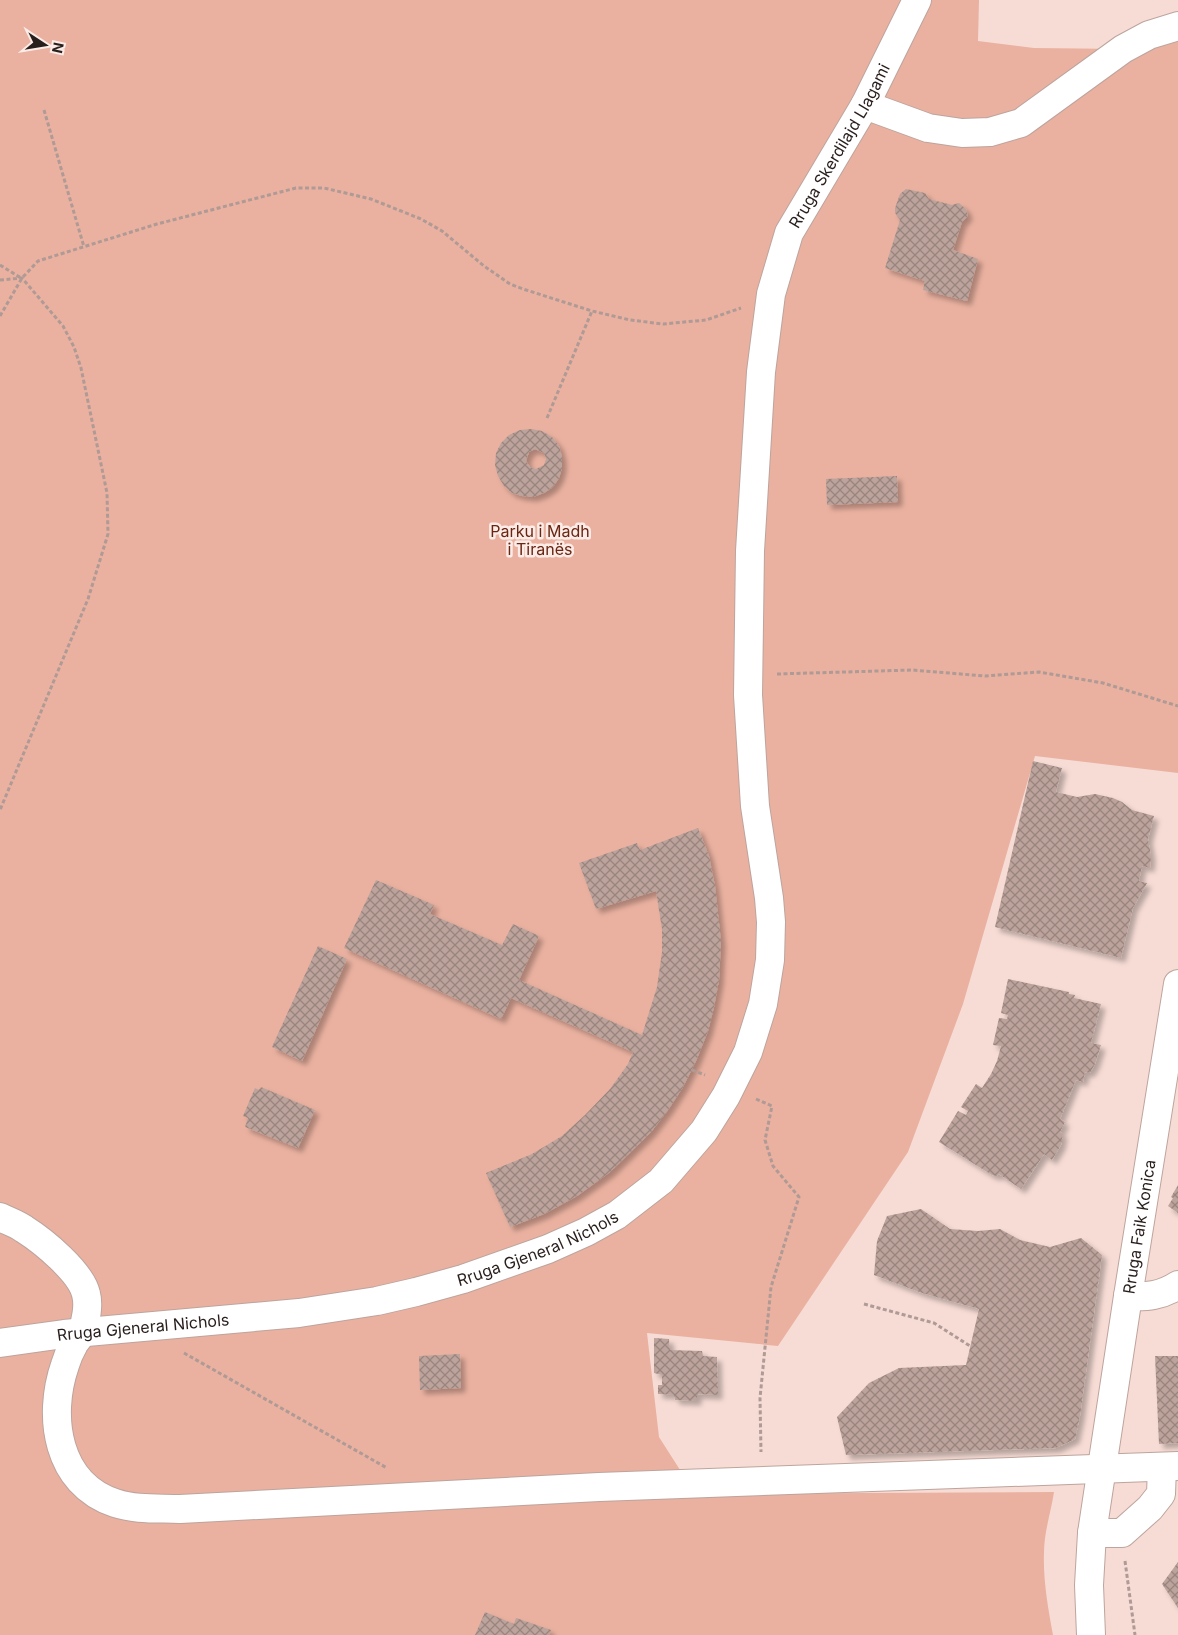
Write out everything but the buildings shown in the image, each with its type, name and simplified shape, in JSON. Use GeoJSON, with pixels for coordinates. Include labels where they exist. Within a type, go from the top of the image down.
{"type":"FeatureCollection","features":[{"type":"Feature","properties":{"kind":"street","name":"Rruga Skerdilajd Llagami"},"geometry":{"type":"LineString","coordinates":[[755,806],[748,695],[750,552],[761,372],[771,294],[788,233],[865,105],[917,0]]}},
{"type":"Feature","properties":{"kind":"street"},"geometry":{"type":"LineString","coordinates":[[865,105],[928,128],[962,133],[990,132],[1021,123],[1123,49],[1149,35],[1178,26]]}},
{"type":"Feature","properties":{"kind":"street","name":"Rruga Gjeneral Nichols"},"geometry":{"type":"LineString","coordinates":[[0,1343],[82,1332],[309,1312],[377,1301],[486,1272],[548,1250],[617,1215],[661,1181],[704,1131],[726,1096],[748,1052],[760,1017],[767,983],[771,942],[770,898],[755,806]]}},
{"type":"Feature","properties":{"kind":"street","name":"Rruga Faik Konica"},"geometry":{"type":"LineString","coordinates":[[1091,1635],[1088,1585],[1092,1533],[1178,984]]}},
{"type":"Feature","properties":{"kind":"street"},"geometry":{"type":"LineString","coordinates":[[0,1217],[24,1229],[60,1257],[81,1282],[86,1293],[87,1304],[82,1332],[67,1360],[60,1384],[58,1416],[61,1445],[68,1464],[78,1479],[96,1495],[116,1503],[147,1508],[180,1509],[599,1486],[1170,1466],[1161,1494],[1150,1508],[1122,1533],[1092,1533]]}},
{"type":"Feature","properties":{"kind":"street"},"geometry":{"type":"LineString","coordinates":[[1128,1296],[1150,1297],[1163,1294],[1178,1286]]}},
{"type":"Feature","properties":{"kind":"path"},"geometry":{"type":"LineString","coordinates":[[44,110],[84,247]]}},
{"type":"Feature","properties":{"kind":"path"},"geometry":{"type":"LineString","coordinates":[[0,316],[22,278],[38,261],[157,224],[296,188],[324,188],[364,197],[421,219],[442,231],[484,266],[510,284],[592,310],[641,322],[663,324],[694,322],[742,308],[771,294]]}},
{"type":"Feature","properties":{"kind":"path"},"geometry":{"type":"LineString","coordinates":[[0,265],[22,278],[63,326],[74,347],[81,368],[103,471],[107,494],[108,534],[88,599],[0,810]]}},
{"type":"Feature","properties":{"kind":"path"},"geometry":{"type":"LineString","coordinates":[[0,280],[22,278]]}},
{"type":"Feature","properties":{"kind":"path"},"geometry":{"type":"LineString","coordinates":[[547,418],[592,310]]}},
{"type":"Feature","properties":{"kind":"path"},"geometry":{"type":"LineString","coordinates":[[777,674],[912,670],[985,676],[1039,672],[1103,683],[1178,706]]}},
{"type":"Feature","properties":{"kind":"path"},"geometry":{"type":"LineString","coordinates":[[762,1480],[760,1398],[771,1287],[799,1197],[773,1166],[764,1140],[772,1106]]}},
{"type":"Feature","properties":{"kind":"path"},"geometry":{"type":"LineString","coordinates":[[864,1304],[934,1323],[970,1346]]}},
{"type":"Feature","properties":{"kind":"path"},"geometry":{"type":"LineString","coordinates":[[181,1352],[393,1472]]}},
{"type":"Feature","properties":{"kind":"path"},"geometry":{"type":"LineString","coordinates":[[1122,1533],[1136,1635]]}},
{"type":"Feature","properties":{"kind":"green space","name":"Parku i Madh i Tiranës"},"geometry":{"type":"Polygon","coordinates":[[[0,0],[979,0],[978,41],[1034,48],[1123,49],[1178,26],[1178,773],[1035,756],[963,1004],[908,1152],[778,1346],[647,1333],[659,1437],[682,1473],[683,1494],[1054,1492],[1044,1545],[1046,1594],[1053,1635],[0,1635],[0,0]]]}}]}
